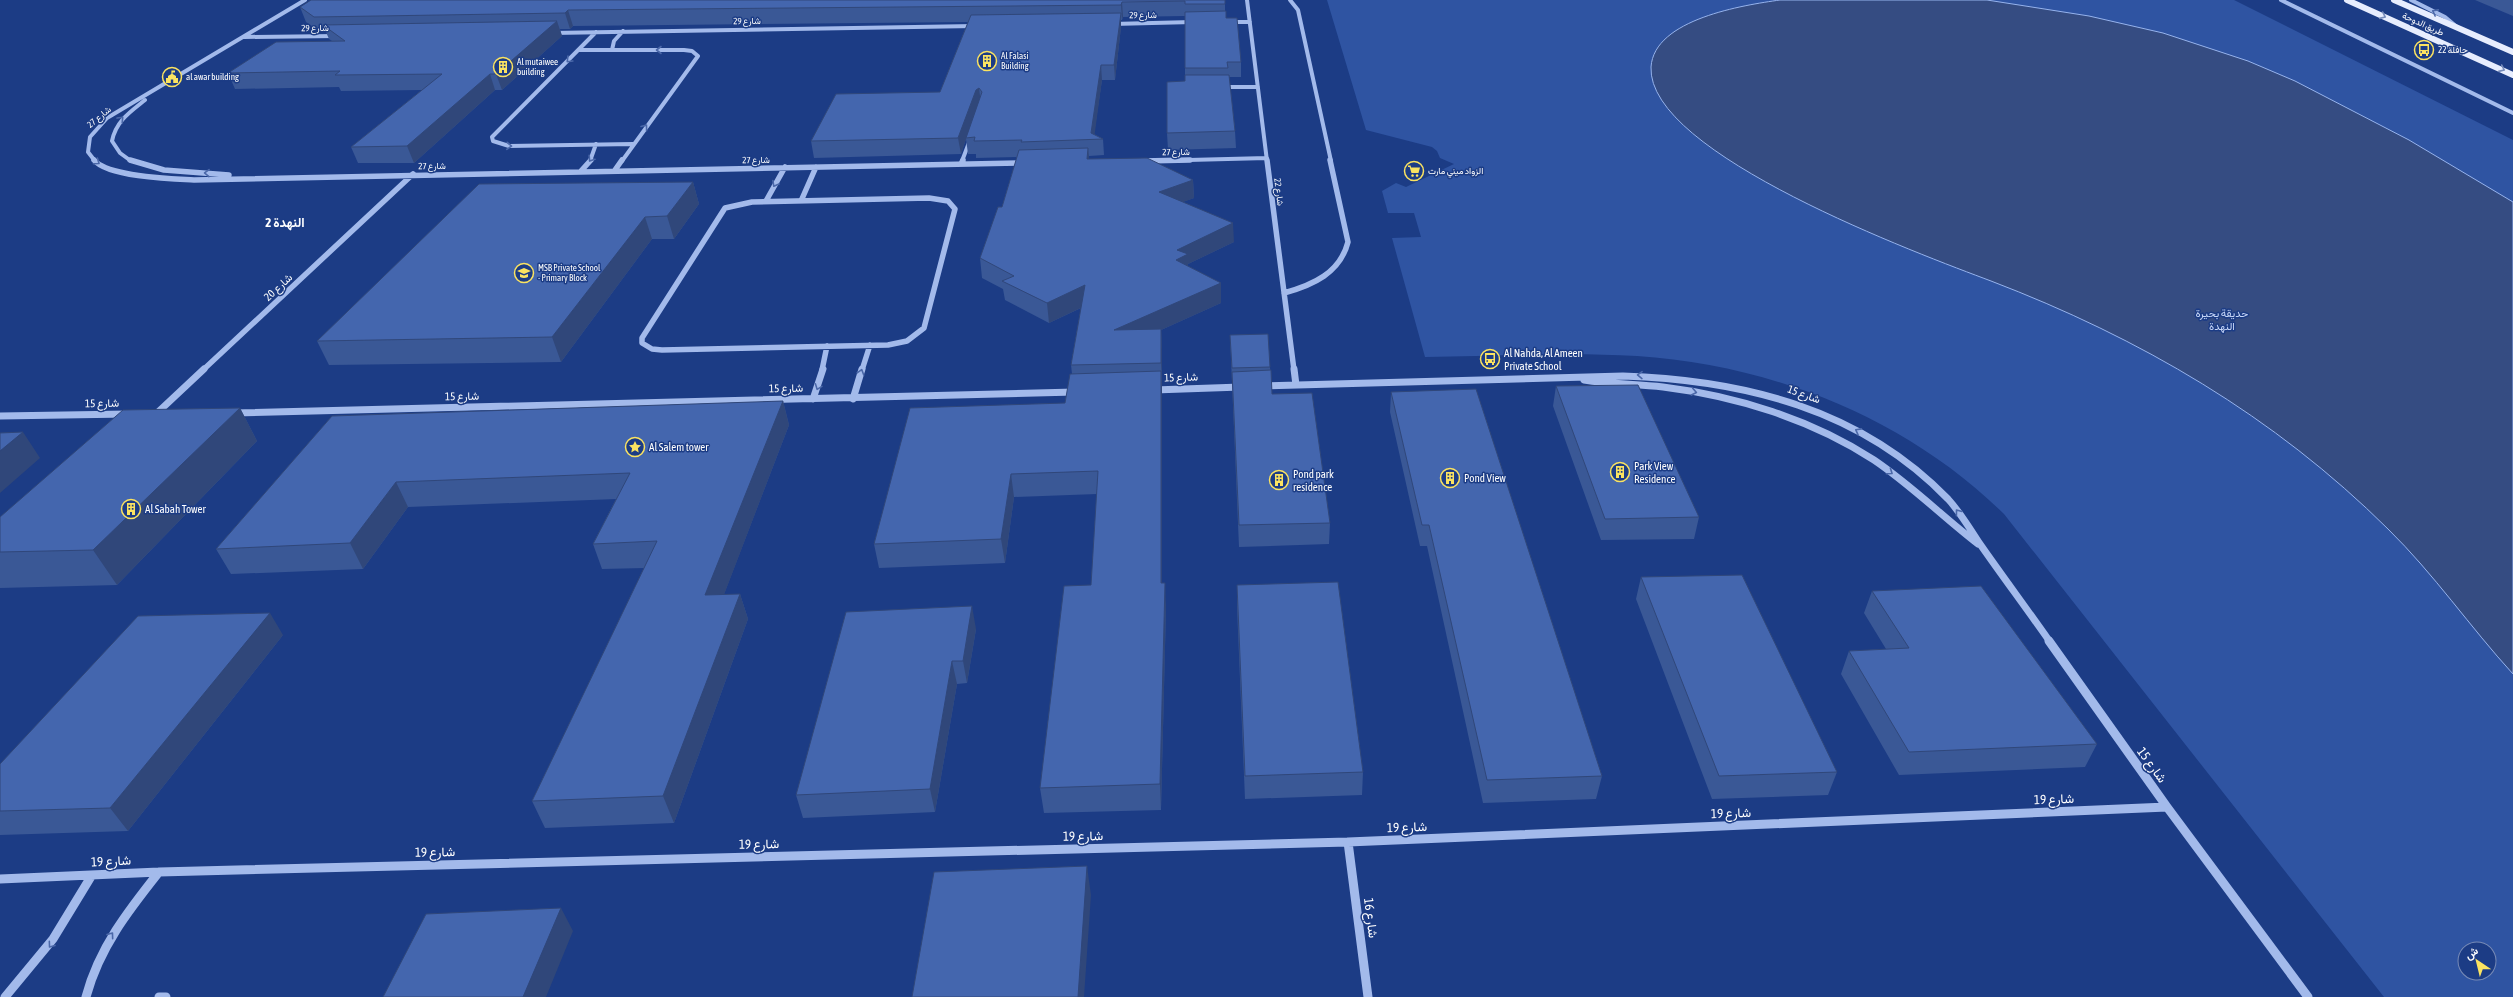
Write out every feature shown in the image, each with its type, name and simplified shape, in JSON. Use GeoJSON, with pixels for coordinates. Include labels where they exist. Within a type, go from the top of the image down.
{"type":"FeatureCollection","features":[{"type":"Feature","properties":{"kind":"main road","name":"طريق الدوحة"},"geometry":{"type":"LineString","coordinates":[[2347,0],[2513,75]]}},
{"type":"Feature","properties":{"kind":"main road","name":"طريق الدوحة"},"geometry":{"type":"LineString","coordinates":[[2394,0],[2513,52]]}},
{"type":"Feature","properties":{"kind":"street","name":"شارع 27"},"geometry":{"type":"LineString","coordinates":[[305,0],[244,38],[120,110],[98,126],[86,142],[86,150],[90,157],[110,169],[146,177],[194,180],[246,177],[1031,163]]}},
{"type":"Feature","properties":{"kind":"street","name":"شارع 22"},"geometry":{"type":"LineString","coordinates":[[1247,0],[1296,385]]}},
{"type":"Feature","properties":{"kind":"street"},"geometry":{"type":"LineString","coordinates":[[1284,293],[1302,288],[1327,275],[1343,259],[1348,242],[1298,10],[1290,0]]}},
{"type":"Feature","properties":{"kind":"street"},"geometry":{"type":"LineString","coordinates":[[2281,0],[2513,113]]}},
{"type":"Feature","properties":{"kind":"street"},"geometry":{"type":"LineString","coordinates":[[2411,0],[2445,17],[2457,28]]}},
{"type":"Feature","properties":{"kind":"street","name":"شارع 29"},"geometry":{"type":"LineString","coordinates":[[1107,24],[1202,22]]}},
{"type":"Feature","properties":{"kind":"street"},"geometry":{"type":"LineString","coordinates":[[1226,22],[1250,22]]}},
{"type":"Feature","properties":{"kind":"street","name":"شارع 29"},"geometry":{"type":"LineString","coordinates":[[549,33],[980,26]]}},
{"type":"Feature","properties":{"kind":"street"},"geometry":{"type":"LineString","coordinates":[[612,50],[614,40],[623,31]]}},
{"type":"Feature","properties":{"kind":"street"},"geometry":{"type":"LineString","coordinates":[[596,32],[492,137],[493,141],[508,146],[633,144]]}},
{"type":"Feature","properties":{"kind":"street","name":"شارع 29"},"geometry":{"type":"LineString","coordinates":[[244,38],[345,36]]}},
{"type":"Feature","properties":{"kind":"street"},"geometry":{"type":"LineString","coordinates":[[579,50],[684,50],[692,51],[698,56],[615,170]]}},
{"type":"Feature","properties":{"kind":"street"},"geometry":{"type":"LineString","coordinates":[[1213,87],[1258,87]]}},
{"type":"Feature","properties":{"kind":"street","name":"شارع 27"},"geometry":{"type":"LineString","coordinates":[[153,92],[125,115],[115,128],[112,141],[121,156],[131,161],[160,169],[246,177]]}},
{"type":"Feature","properties":{"kind":"street"},"geometry":{"type":"LineString","coordinates":[[961,164],[972,134]]}},
{"type":"Feature","properties":{"kind":"street"},"geometry":{"type":"LineString","coordinates":[[581,171],[593,157],[596,144]]}},
{"type":"Feature","properties":{"kind":"street","name":"شارع 27"},"geometry":{"type":"LineString","coordinates":[[1140,161],[1267,158]]}},
{"type":"Feature","properties":{"kind":"street"},"geometry":{"type":"LineString","coordinates":[[766,202],[785,167]]}},
{"type":"Feature","properties":{"kind":"street"},"geometry":{"type":"LineString","coordinates":[[801,201],[816,167]]}},
{"type":"Feature","properties":{"kind":"street","name":"شارع 20"},"geometry":{"type":"LineString","coordinates":[[156,414],[413,174]]}},
{"type":"Feature","properties":{"kind":"street"},"geometry":{"type":"LineString","coordinates":[[929,198],[948,200],[954,204],[956,209],[924,328],[920,333],[907,341],[870,345],[662,350],[652,349],[642,343],[642,338],[722,212],[738,204],[801,201],[929,198]]}},
{"type":"Feature","properties":{"kind":"street"},"geometry":{"type":"LineString","coordinates":[[853,399],[870,345]]}},
{"type":"Feature","properties":{"kind":"street"},"geometry":{"type":"LineString","coordinates":[[813,399],[825,362],[827,346]]}},
{"type":"Feature","properties":{"kind":"street","name":"شارع 15"},"geometry":{"type":"LineString","coordinates":[[1256,386],[1572,379],[1648,375],[1707,381],[1767,394],[1826,416],[1882,444],[1928,479],[1949,500],[1979,545],[2167,807],[2308,997]]}},
{"type":"Feature","properties":{"kind":"street","name":"شارع 15"},"geometry":{"type":"LineString","coordinates":[[1572,379],[1690,391],[1750,405],[1805,425],[1872,460],[1915,490],[1979,545]]}},
{"type":"Feature","properties":{"kind":"street","name":"شارع 15"},"geometry":{"type":"LineString","coordinates":[[1145,390],[1248,387]]}},
{"type":"Feature","properties":{"kind":"street","name":"شارع 15"},"geometry":{"type":"LineString","coordinates":[[227,413],[853,399],[1082,392]]}},
{"type":"Feature","properties":{"kind":"street"},"geometry":{"type":"LineString","coordinates":[[148,414],[172,413]]}},
{"type":"Feature","properties":{"kind":"street","name":"شارع 15"},"geometry":{"type":"LineString","coordinates":[[0,416],[132,414]]}},
{"type":"Feature","properties":{"kind":"street","name":"شارع 19"},"geometry":{"type":"LineString","coordinates":[[0,879],[159,872],[1348,842],[2167,807]]}},
{"type":"Feature","properties":{"kind":"street","name":"شارع 16"},"geometry":{"type":"LineString","coordinates":[[1348,842],[1368,997]]}},
{"type":"Feature","properties":{"kind":"street"},"geometry":{"type":"LineString","coordinates":[[86,997],[91,972],[105,944],[159,872]]}},
{"type":"Feature","properties":{"kind":"street"},"geometry":{"type":"LineString","coordinates":[[6,997],[50,946],[69,918],[92,875]]}},
{"type":"Feature","properties":{"kind":"street"},"geometry":{"type":"LineString","coordinates":[[159,997],[166,997]]}},
{"type":"Feature","properties":{"kind":"green space","name":"حديقة بحيرة النهدة"},"geometry":{"type":"Polygon","coordinates":[[[1327,0],[2234,0],[2513,140],[2513,997],[2384,997],[2004,514],[1966,480],[1924,450],[1881,424],[1835,402],[1787,385],[1738,371],[1688,361],[1637,356],[1584,354],[1425,357],[1392,238],[1421,237],[1414,213],[1388,213],[1382,191],[1396,183],[1406,187],[1454,164],[1440,158],[1437,151],[1432,147],[1366,130],[1327,0]]]}},
{"type":"Feature","properties":{"kind":"shaded area"},"geometry":{"type":"Polygon","coordinates":[[[1780,0],[1987,0],[2089,16],[2163,33],[2248,61],[2295,81],[2409,140],[2513,202],[2513,674],[2421,564],[2388,529],[2344,488],[2299,451],[2252,416],[2203,384],[2100,328],[2046,303],[1908,249],[1852,225],[1794,197],[1739,166],[1693,133],[1662,100],[1651,67],[1656,51],[1667,37],[1684,26],[1703,17],[1745,6],[1780,0]]]}},
{"type":"Feature","properties":{"kind":"building"},"geometry":{"type":"Polygon","coordinates":[[[311,0],[1225,0],[1225,4],[1185,4],[1185,1],[1122,2],[1121,5],[568,10],[565,13],[314,17],[300,7],[311,0]]]}},
{"type":"Feature","properties":{"kind":"building"},"geometry":{"type":"Polygon","coordinates":[[[1226,11],[1226,18],[1237,18],[1241,62],[1227,62],[1228,68],[1185,68],[1185,12],[1226,11]]]}},
{"type":"Feature","properties":{"kind":"building"},"geometry":{"type":"Polygon","coordinates":[[[1121,13],[1114,65],[1101,65],[1091,133],[1103,139],[1021,142],[1022,140],[974,141],[975,137],[966,138],[982,92],[979,88],[976,90],[958,138],[811,141],[836,94],[940,92],[971,15],[1121,13]]]}},
{"type":"Feature","properties":{"kind":"building"},"geometry":{"type":"Polygon","coordinates":[[[557,21],[496,74],[490,74],[407,146],[351,147],[442,74],[335,75],[340,71],[228,73],[276,42],[345,41],[323,25],[557,21]]]}},
{"type":"Feature","properties":{"kind":"building"},"geometry":{"type":"Polygon","coordinates":[[[1185,75],[1229,75],[1235,131],[1167,133],[1167,82],[1185,81],[1185,75]]]}},
{"type":"Feature","properties":{"kind":"building"},"geometry":{"type":"Polygon","coordinates":[[[1088,148],[1087,159],[1147,158],[1193,180],[1159,192],[1233,223],[1177,250],[1188,254],[1176,260],[1221,283],[1114,330],[1161,329],[1161,363],[1071,365],[1085,285],[1047,303],[1002,281],[1014,276],[980,258],[998,207],[1002,207],[1019,150],[1088,148]]]}},
{"type":"Feature","properties":{"kind":"building","name":"MSB Private School - Primary Block"},"geometry":{"type":"Polygon","coordinates":[[[693,182],[667,216],[645,217],[552,337],[317,341],[479,184],[693,182]]]}},
{"type":"Feature","properties":{"kind":"building"},"geometry":{"type":"Polygon","coordinates":[[[1268,334],[1270,367],[1232,368],[1230,335],[1268,334]]]}},
{"type":"Feature","properties":{"kind":"building","name":"Pond park residence"},"geometry":{"type":"Polygon","coordinates":[[[1271,370],[1272,394],[1312,393],[1330,523],[1239,525],[1232,372],[1271,370]]]}},
{"type":"Feature","properties":{"kind":"building"},"geometry":{"type":"Polygon","coordinates":[[[1161,371],[1161,583],[1165,583],[1160,784],[1040,788],[1064,586],[1091,585],[1098,471],[1011,474],[1001,539],[874,544],[910,408],[1065,403],[1070,374],[1161,371]]]}},
{"type":"Feature","properties":{"kind":"building","name":"Park View Residence"},"geometry":{"type":"Polygon","coordinates":[[[1638,385],[1699,517],[1605,519],[1556,386],[1638,385]]]}},
{"type":"Feature","properties":{"kind":"building"},"geometry":{"type":"Polygon","coordinates":[[[1476,389],[1602,776],[1487,780],[1429,525],[1422,525],[1391,392],[1476,389]]]}},
{"type":"Feature","properties":{"kind":"building"},"geometry":{"type":"Polygon","coordinates":[[[783,401],[705,595],[740,594],[663,796],[532,801],[657,541],[593,544],[630,473],[396,482],[350,543],[216,549],[332,416],[783,401]]]}},
{"type":"Feature","properties":{"kind":"building"},"geometry":{"type":"Polygon","coordinates":[[[240,408],[93,550],[0,552],[0,517],[123,410],[240,408]]]}},
{"type":"Feature","properties":{"kind":"building"},"geometry":{"type":"Polygon","coordinates":[[[23,432],[0,451],[0,433],[23,432]]]}},
{"type":"Feature","properties":{"kind":"building"},"geometry":{"type":"Polygon","coordinates":[[[1742,575],[1837,772],[1719,776],[1641,577],[1742,575]]]}},
{"type":"Feature","properties":{"kind":"building"},"geometry":{"type":"Polygon","coordinates":[[[1338,582],[1363,772],[1245,776],[1237,585],[1338,582]]]}},
{"type":"Feature","properties":{"kind":"building"},"geometry":{"type":"Polygon","coordinates":[[[1981,586],[2097,744],[1909,752],[1849,651],[1909,648],[1872,591],[1981,586]]]}},
{"type":"Feature","properties":{"kind":"building"},"geometry":{"type":"Polygon","coordinates":[[[972,606],[963,661],[952,661],[930,789],[796,795],[846,612],[972,606]]]}},
{"type":"Feature","properties":{"kind":"building"},"geometry":{"type":"Polygon","coordinates":[[[270,613],[110,808],[0,811],[0,764],[138,616],[270,613]]]}},
{"type":"Feature","properties":{"kind":"building"},"geometry":{"type":"Polygon","coordinates":[[[1087,866],[1078,997],[912,997],[934,872],[1087,866]]]}},
{"type":"Feature","properties":{"kind":"building"},"geometry":{"type":"Polygon","coordinates":[[[561,908],[523,997],[383,997],[426,914],[561,908]]]}},
{"type":"Feature","properties":{"kind":"place","name":"حافلة 22"},"geometry":{"type":"Point","coordinates":[2424,50]}},
{"type":"Feature","properties":{"kind":"place","name":"Al Falasi Building"},"geometry":{"type":"Point","coordinates":[987,61]}},
{"type":"Feature","properties":{"kind":"place","name":"Al mutaiwee building"},"geometry":{"type":"Point","coordinates":[503,67]}},
{"type":"Feature","properties":{"kind":"place","name":"al awar building"},"geometry":{"type":"Point","coordinates":[172,77]}},
{"type":"Feature","properties":{"kind":"place","name":"الزواد ميني مارت"},"geometry":{"type":"Point","coordinates":[1414,171]}},
{"type":"Feature","properties":{"kind":"place","name":"MSB Private School - Primary Block"},"geometry":{"type":"Point","coordinates":[524,273]}},
{"type":"Feature","properties":{"kind":"place","name":"Al Nahda, Al Ameen Private School"},"geometry":{"type":"Point","coordinates":[1490,359]}},
{"type":"Feature","properties":{"kind":"place","name":"Al Salem tower"},"geometry":{"type":"Point","coordinates":[635,447]}},
{"type":"Feature","properties":{"kind":"place","name":"Park View Residence"},"geometry":{"type":"Point","coordinates":[1620,472]}},
{"type":"Feature","properties":{"kind":"place","name":"Pond View"},"geometry":{"type":"Point","coordinates":[1450,478]}},
{"type":"Feature","properties":{"kind":"place","name":"Pond park residence"},"geometry":{"type":"Point","coordinates":[1279,480]}},
{"type":"Feature","properties":{"kind":"place","name":"Al Sabah Tower"},"geometry":{"type":"Point","coordinates":[131,509]}},
{"type":"Feature","properties":{"kind":"district","name":"النهدة 2"},"geometry":{"type":"Point","coordinates":[285,222]}}]}
